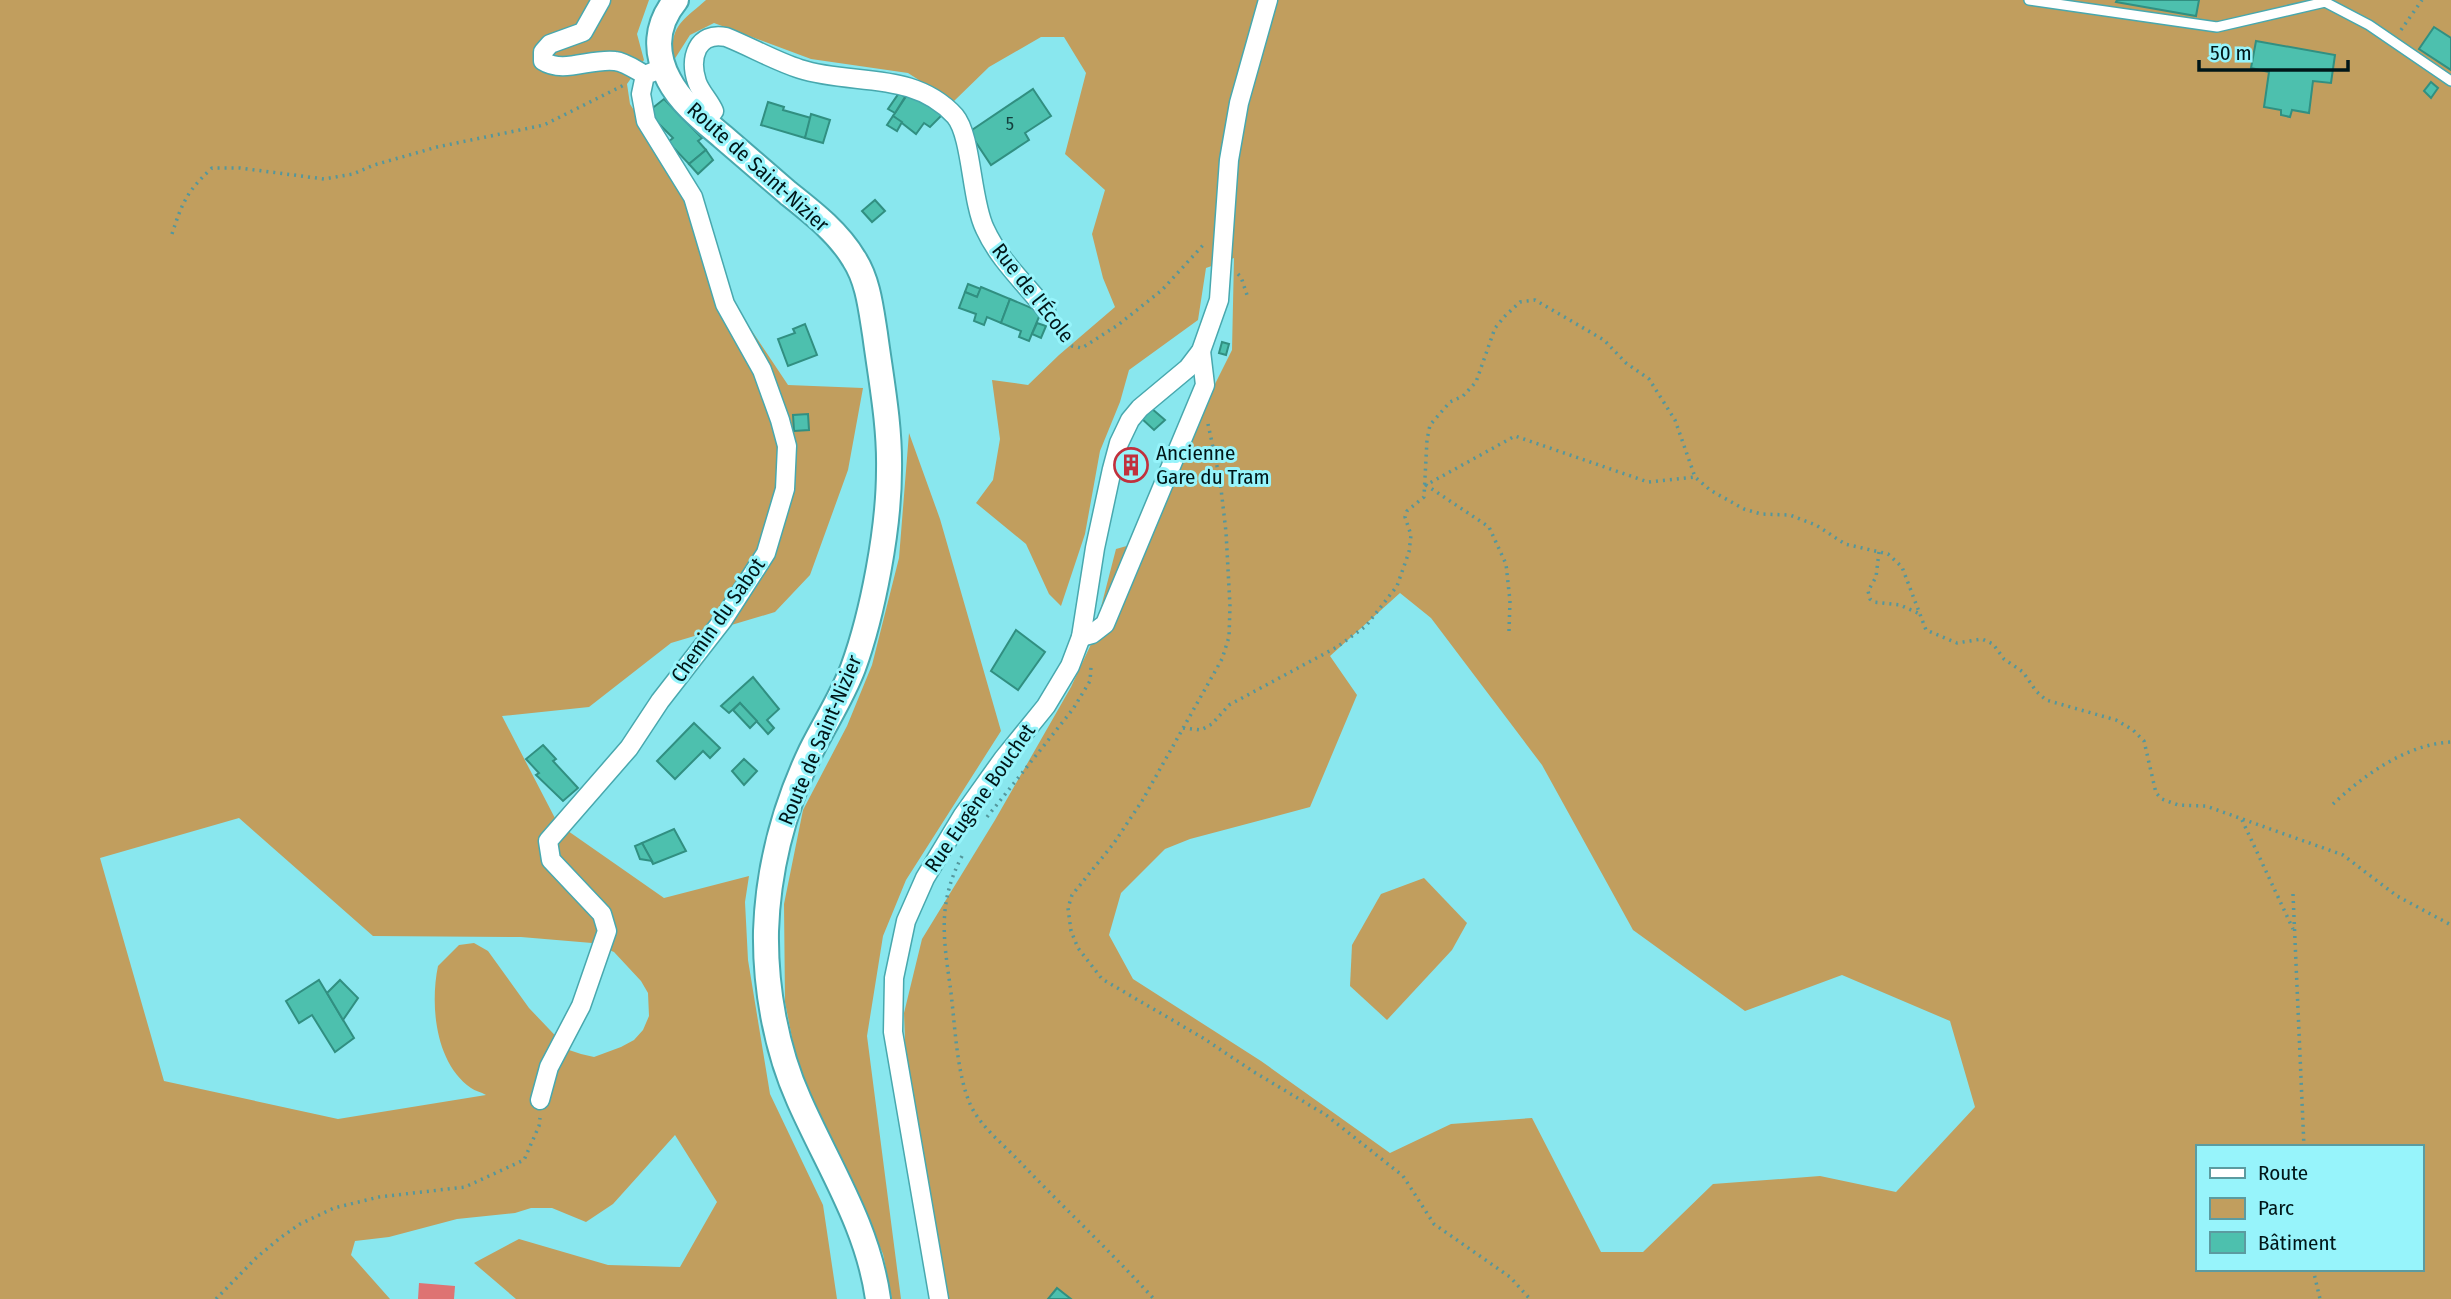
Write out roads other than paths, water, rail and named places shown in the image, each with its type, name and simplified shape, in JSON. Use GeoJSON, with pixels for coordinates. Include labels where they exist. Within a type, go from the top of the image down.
{"type":"FeatureCollection","features":[{"type":"Feature","properties":{"kind":"main road","name":"Route de Saint-Nizier"},"geometry":{"type":"LineString","coordinates":[[676,0],[666,14],[659,34],[654,72],[705,122],[819,218],[845,246],[863,276],[872,315],[890,468],[872,598],[844,689],[801,774],[786,814],[775,853],[766,932],[771,995],[786,1065],[797,1098],[864,1238],[874,1269],[878,1299]]}},
{"type":"Feature","properties":{"kind":"street"},"geometry":{"type":"LineString","coordinates":[[601,0],[583,32],[550,44],[543,52],[543,61],[560,67],[586,62],[618,61],[654,72]]}},
{"type":"Feature","properties":{"kind":"street"},"geometry":{"type":"LineString","coordinates":[[1081,637],[1092,635],[1105,624],[1205,385],[1201,351],[1219,300],[1230,160],[1239,103],[1268,0]]}},
{"type":"Feature","properties":{"kind":"street","name":"Rue de l'École"},"geometry":{"type":"LineString","coordinates":[[705,122],[714,111],[697,82],[694,66],[700,44],[716,35],[799,69],[914,87],[956,118],[968,158],[975,201],[985,229],[1006,263],[1046,310]]}},
{"type":"Feature","properties":{"kind":"street","name":"Chemin du Sabot"},"geometry":{"type":"LineString","coordinates":[[540,1100],[549,1068],[581,1006],[607,931],[602,914],[551,860],[548,841],[629,748],[660,701],[723,620],[766,553],[785,489],[787,446],[762,370],[725,304],[693,197],[646,121],[641,94],[654,72]]}},
{"type":"Feature","properties":{"kind":"street","name":"Rue Eugène Bouchet"},"geometry":{"type":"LineString","coordinates":[[939,1299],[893,1032],[894,978],[906,921],[931,868],[963,815],[1003,759],[1046,706],[1070,666],[1081,637],[1096,548],[1119,443],[1130,420],[1140,408],[1188,368],[1201,351]]}},
{"type":"Feature","properties":{"kind":"lane"},"geometry":{"type":"LineString","coordinates":[[2029,0],[2217,27],[2325,2],[2369,24],[2451,81]]}},
{"type":"Feature","properties":{"kind":"place","name":"Ancienne Gare du Tram"},"geometry":{"type":"Point","coordinates":[1131,465]}}]}
